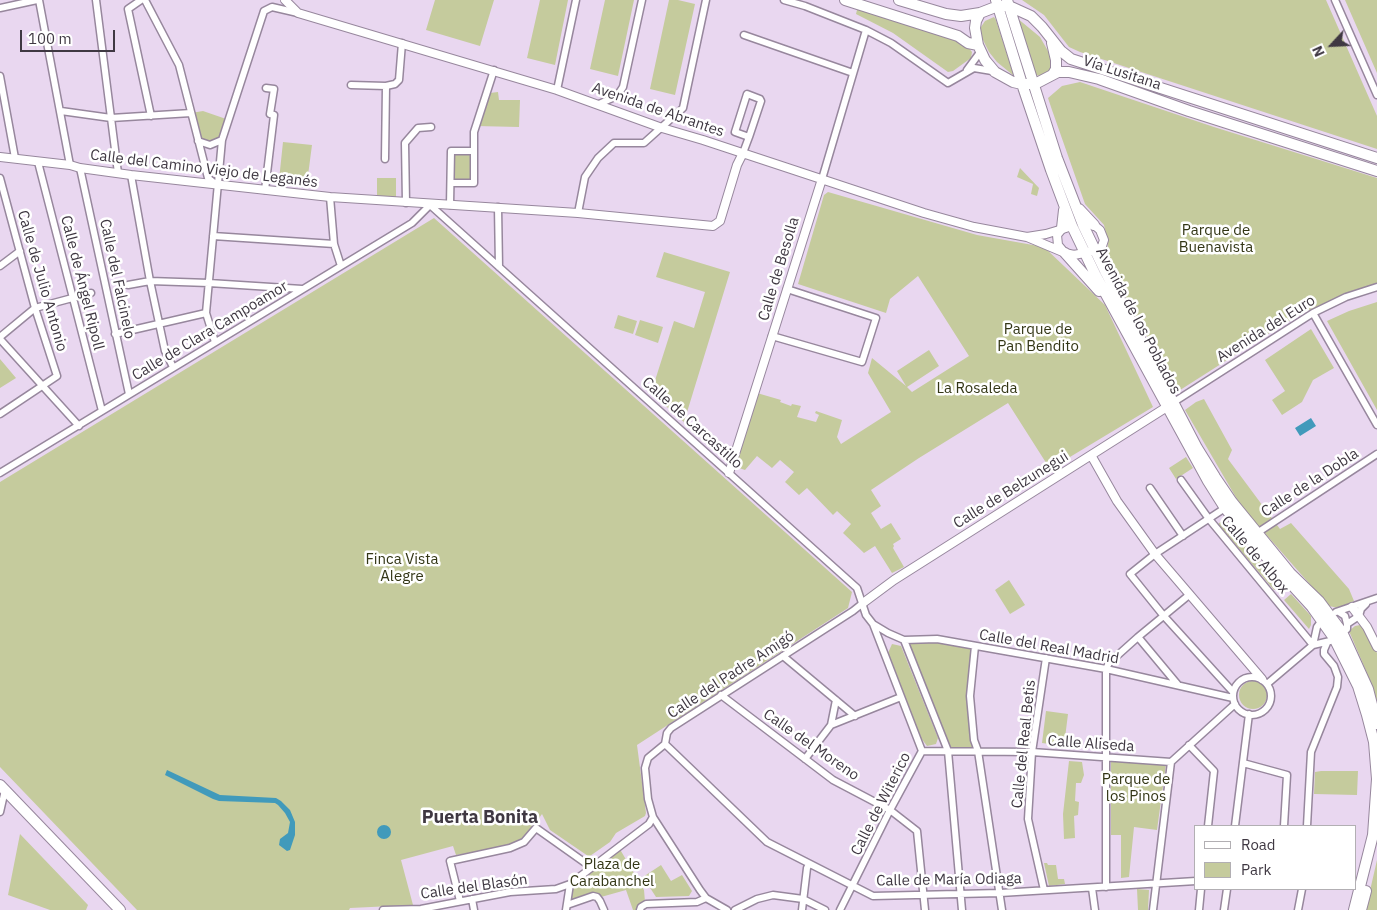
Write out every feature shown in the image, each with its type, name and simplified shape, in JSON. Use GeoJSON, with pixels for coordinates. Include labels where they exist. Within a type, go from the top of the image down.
{"type":"FeatureCollection","features":[{"type":"Feature","properties":{"kind":"main road"},"geometry":{"type":"LineString","coordinates":[[845,0],[958,36],[979,48]]}},
{"type":"Feature","properties":{"kind":"main road"},"geometry":{"type":"LineString","coordinates":[[899,0],[946,14],[969,16],[1003,3]]}},
{"type":"Feature","properties":{"kind":"main road","name":"Vía Lusitana"},"geometry":{"type":"LineString","coordinates":[[1003,3],[1031,16],[1068,57],[1377,158]]}},
{"type":"Feature","properties":{"kind":"main road","name":"Avenida de los Poblados"},"geometry":{"type":"LineString","coordinates":[[1003,3],[1035,84],[1058,158],[1072,226],[1092,251],[1106,273],[1170,405],[1189,449],[1225,508],[1274,567],[1316,604]]}},
{"type":"Feature","properties":{"kind":"main road","name":"Avenida de los Poblados"},"geometry":{"type":"LineString","coordinates":[[1003,3],[1022,84],[1069,204]]}},
{"type":"Feature","properties":{"kind":"main road"},"geometry":{"type":"LineString","coordinates":[[980,13],[975,28],[979,48],[985,60],[995,72],[1013,82],[1035,84]]}},
{"type":"Feature","properties":{"kind":"main road"},"geometry":{"type":"LineString","coordinates":[[1048,36],[1056,60],[1056,69],[1052,74]]}},
{"type":"Feature","properties":{"kind":"main road","name":"Vía Lusitana"},"geometry":{"type":"LineString","coordinates":[[1035,84],[1052,74],[1062,71],[1099,79],[1189,111],[1377,171]]}},
{"type":"Feature","properties":{"kind":"main road"},"geometry":{"type":"LineString","coordinates":[[1069,204],[1094,225]]}},
{"type":"Feature","properties":{"kind":"main road"},"geometry":{"type":"LineString","coordinates":[[1069,204],[1072,226]]}},
{"type":"Feature","properties":{"kind":"main road","name":"Avenida de los Poblados"},"geometry":{"type":"LineString","coordinates":[[1092,251],[1115,311],[1215,477],[1232,502],[1316,604]]}},
{"type":"Feature","properties":{"kind":"main road"},"geometry":{"type":"LineString","coordinates":[[1065,253],[1115,311]]}},
{"type":"Feature","properties":{"kind":"main road"},"geometry":{"type":"LineString","coordinates":[[1326,620],[1316,618],[1316,604],[1328,608],[1326,620],[1368,690],[1376,708],[1377,724]]}},
{"type":"Feature","properties":{"kind":"main road"},"geometry":{"type":"LineString","coordinates":[[1336,635],[1346,651],[1367,715],[1374,742],[1377,779],[1373,835],[1354,910]]}},
{"type":"Feature","properties":{"kind":"main road"},"geometry":{"type":"LineString","coordinates":[[2,787],[120,910]]}},
{"type":"Feature","properties":{"kind":"main road"},"geometry":{"type":"LineString","coordinates":[[1361,910],[1377,846]]}},
{"type":"Feature","properties":{"kind":"street"},"geometry":{"type":"LineString","coordinates":[[0,8],[38,0],[70,165]]}},
{"type":"Feature","properties":{"kind":"street"},"geometry":{"type":"LineString","coordinates":[[96,0],[118,173]]}},
{"type":"Feature","properties":{"kind":"street"},"geometry":{"type":"LineString","coordinates":[[150,116],[128,10],[143,0],[179,65],[208,178],[217,186]]}},
{"type":"Feature","properties":{"kind":"street","name":"Avenida de Abrantes"},"geometry":{"type":"LineString","coordinates":[[285,0],[298,13],[557,90],[662,128],[924,213],[974,227],[1027,237],[1065,253],[1074,255],[1092,251]]}},
{"type":"Feature","properties":{"kind":"street"},"geometry":{"type":"LineString","coordinates":[[557,90],[576,0]]}},
{"type":"Feature","properties":{"kind":"street"},"geometry":{"type":"LineString","coordinates":[[599,104],[617,96],[623,87],[642,0]]}},
{"type":"Feature","properties":{"kind":"street"},"geometry":{"type":"LineString","coordinates":[[578,213],[585,177],[598,158],[614,144],[644,143],[683,108],[706,0]]}},
{"type":"Feature","properties":{"kind":"street"},"geometry":{"type":"LineString","coordinates":[[784,0],[805,6],[866,30],[891,44],[948,83],[974,68],[984,68],[995,72]]}},
{"type":"Feature","properties":{"kind":"street"},"geometry":{"type":"LineString","coordinates":[[1335,0],[1377,95]]}},
{"type":"Feature","properties":{"kind":"street"},"geometry":{"type":"LineString","coordinates":[[215,342],[206,314],[222,140],[264,11],[272,7],[298,13]]}},
{"type":"Feature","properties":{"kind":"street","name":"Calle de Besolla"},"geometry":{"type":"LineString","coordinates":[[730,473],[822,179],[866,30]]}},
{"type":"Feature","properties":{"kind":"street"},"geometry":{"type":"LineString","coordinates":[[744,35],[853,73]]}},
{"type":"Feature","properties":{"kind":"street"},"geometry":{"type":"LineString","coordinates":[[351,85],[386,86],[395,84],[399,80],[402,44]]}},
{"type":"Feature","properties":{"kind":"street"},"geometry":{"type":"LineString","coordinates":[[963,74],[975,60],[979,48]]}},
{"type":"Feature","properties":{"kind":"street"},"geometry":{"type":"LineString","coordinates":[[451,183],[474,183],[474,132],[494,70]]}},
{"type":"Feature","properties":{"kind":"street"},"geometry":{"type":"LineString","coordinates":[[0,76],[15,158]]}},
{"type":"Feature","properties":{"kind":"street"},"geometry":{"type":"LineString","coordinates":[[385,159],[386,86]]}},
{"type":"Feature","properties":{"kind":"street"},"geometry":{"type":"LineString","coordinates":[[265,190],[274,115],[270,114],[274,89],[266,88]]}},
{"type":"Feature","properties":{"kind":"street","name":"Calle del Camino Viejo de Leganés"},"geometry":{"type":"LineString","coordinates":[[0,158],[70,165],[80,168],[217,186],[330,197],[430,205],[578,213],[713,226],[720,221],[737,165],[743,154],[749,137],[761,101],[747,94],[734,132],[749,137]]}},
{"type":"Feature","properties":{"kind":"street"},"geometry":{"type":"LineString","coordinates":[[61,111],[111,118],[191,113]]}},
{"type":"Feature","properties":{"kind":"street"},"geometry":{"type":"LineString","coordinates":[[406,203],[405,143],[418,128],[431,127]]}},
{"type":"Feature","properties":{"kind":"street"},"geometry":{"type":"LineString","coordinates":[[198,141],[210,145],[222,140]]}},
{"type":"Feature","properties":{"kind":"street"},"geometry":{"type":"LineString","coordinates":[[450,205],[451,151],[474,151]]}},
{"type":"Feature","properties":{"kind":"street","name":"Calle de Ángel Ripoll"},"geometry":{"type":"LineString","coordinates":[[38,162],[102,411]]}},
{"type":"Feature","properties":{"kind":"street","name":"Calle del Falcinelo"},"geometry":{"type":"LineString","coordinates":[[80,168],[129,394]]}},
{"type":"Feature","properties":{"kind":"street"},"geometry":{"type":"LineString","coordinates":[[131,175],[165,351],[173,367]]}},
{"type":"Feature","properties":{"kind":"street","name":"Calle de Julio Antonio"},"geometry":{"type":"LineString","coordinates":[[0,178],[35,308],[56,376],[44,386]]}},
{"type":"Feature","properties":{"kind":"street"},"geometry":{"type":"LineString","coordinates":[[330,197],[334,244],[341,266]]}},
{"type":"Feature","properties":{"kind":"street","name":"Calle de Clara Campoamor"},"geometry":{"type":"LineString","coordinates":[[0,473],[412,223],[430,205]]}},
{"type":"Feature","properties":{"kind":"street","name":"Calle de Carcastillo"},"geometry":{"type":"LineString","coordinates":[[430,205],[858,588],[866,615]]}},
{"type":"Feature","properties":{"kind":"street"},"geometry":{"type":"LineString","coordinates":[[498,208],[499,267]]}},
{"type":"Feature","properties":{"kind":"street"},"geometry":{"type":"LineString","coordinates":[[1092,251],[1102,246],[1104,240],[1100,230],[1094,225]]}},
{"type":"Feature","properties":{"kind":"street","name":"Avenida de Abrantes"},"geometry":{"type":"LineString","coordinates":[[1027,237],[1046,234],[1072,226],[1094,225]]}},
{"type":"Feature","properties":{"kind":"street"},"geometry":{"type":"LineString","coordinates":[[1065,253],[1058,245],[1057,235],[1072,226]]}},
{"type":"Feature","properties":{"kind":"street"},"geometry":{"type":"LineString","coordinates":[[213,236],[334,244]]}},
{"type":"Feature","properties":{"kind":"street"},"geometry":{"type":"LineString","coordinates":[[0,266],[20,251]]}},
{"type":"Feature","properties":{"kind":"street"},"geometry":{"type":"LineString","coordinates":[[128,285],[150,281],[303,290]]}},
{"type":"Feature","properties":{"kind":"street","name":"Avenida del Euro"},"geometry":{"type":"LineString","coordinates":[[1170,405],[1313,313],[1346,297],[1377,287]]}},
{"type":"Feature","properties":{"kind":"street"},"geometry":{"type":"LineString","coordinates":[[772,336],[862,362],[876,318],[787,288]]}},
{"type":"Feature","properties":{"kind":"street"},"geometry":{"type":"LineString","coordinates":[[79,426],[0,338],[35,308],[91,293]]}},
{"type":"Feature","properties":{"kind":"street"},"geometry":{"type":"LineString","coordinates":[[1313,313],[1377,426]]}},
{"type":"Feature","properties":{"kind":"street"},"geometry":{"type":"LineString","coordinates":[[116,334],[206,314]]}},
{"type":"Feature","properties":{"kind":"street"},"geometry":{"type":"LineString","coordinates":[[0,414],[44,386]]}},
{"type":"Feature","properties":{"kind":"street","name":"Calle de Belzunegui"},"geometry":{"type":"LineString","coordinates":[[863,602],[894,580],[1170,405]]}},
{"type":"Feature","properties":{"kind":"street","name":"Calle de la Dobla"},"geometry":{"type":"LineString","coordinates":[[1257,533],[1377,454]]}},
{"type":"Feature","properties":{"kind":"street"},"geometry":{"type":"LineString","coordinates":[[1091,455],[1117,500],[1155,554],[1264,681],[1271,693],[1268,707],[1260,713],[1248,714],[1243,712],[1234,698],[1130,574],[1155,554],[1225,508]]}},
{"type":"Feature","properties":{"kind":"street","name":"Calle de Albox"},"geometry":{"type":"LineString","coordinates":[[1180,480],[1209,519],[1314,645]]}},
{"type":"Feature","properties":{"kind":"street"},"geometry":{"type":"LineString","coordinates":[[1150,488],[1183,536]]}},
{"type":"Feature","properties":{"kind":"street"},"geometry":{"type":"LineString","coordinates":[[1106,887],[1106,669],[1109,663],[1138,637],[1189,595]]}},
{"type":"Feature","properties":{"kind":"street"},"geometry":{"type":"LineString","coordinates":[[1314,645],[1326,620],[1352,607],[1377,598]]}},
{"type":"Feature","properties":{"kind":"street","name":"Calle del Padre Amigó"},"geometry":{"type":"LineString","coordinates":[[706,898],[653,817],[648,799],[645,768],[648,758],[665,744],[667,732],[671,728],[853,612],[863,602]]}},
{"type":"Feature","properties":{"kind":"street"},"geometry":{"type":"LineString","coordinates":[[1308,825],[1311,752],[1337,687],[1338,677],[1334,666],[1324,654],[1324,650],[1336,635],[1359,616],[1361,609],[1369,602]]}},
{"type":"Feature","properties":{"kind":"street"},"geometry":{"type":"LineString","coordinates":[[1352,607],[1367,627],[1377,647]]}},
{"type":"Feature","properties":{"kind":"street","name":"Calle del Real Madrid"},"geometry":{"type":"LineString","coordinates":[[866,615],[873,624],[904,640],[937,639],[1046,658],[1106,669],[1234,698]]}},
{"type":"Feature","properties":{"kind":"street"},"geometry":{"type":"LineString","coordinates":[[1326,620],[1345,616],[1336,635]]}},
{"type":"Feature","properties":{"kind":"street"},"geometry":{"type":"LineString","coordinates":[[1326,620],[1317,639],[1336,635]]}},
{"type":"Feature","properties":{"kind":"street"},"geometry":{"type":"LineString","coordinates":[[1264,681],[1314,645],[1336,635],[1357,622],[1367,627]]}},
{"type":"Feature","properties":{"kind":"street","name":"Calle de Witerico"},"geometry":{"type":"LineString","coordinates":[[840,910],[922,751],[873,624]]}},
{"type":"Feature","properties":{"kind":"street"},"geometry":{"type":"LineString","coordinates":[[1138,637],[1178,685]]}},
{"type":"Feature","properties":{"kind":"street"},"geometry":{"type":"LineString","coordinates":[[904,640],[948,751],[962,910]]}},
{"type":"Feature","properties":{"kind":"street"},"geometry":{"type":"LineString","coordinates":[[975,646],[970,696],[974,740],[978,751],[1002,910]]}},
{"type":"Feature","properties":{"kind":"street"},"geometry":{"type":"LineString","coordinates":[[783,656],[855,716]]}},
{"type":"Feature","properties":{"kind":"street","name":"Calle del Real Betis"},"geometry":{"type":"LineString","coordinates":[[1044,890],[1028,819],[1032,752],[1046,658]]}},
{"type":"Feature","properties":{"kind":"street"},"geometry":{"type":"LineString","coordinates":[[1153,910],[1171,762],[1234,698],[1239,681],[1244,678],[1256,677],[1264,681]]}},
{"type":"Feature","properties":{"kind":"street","name":"Calle del Moreno"},"geometry":{"type":"LineString","coordinates":[[721,696],[834,780],[890,810],[917,831],[925,910]]}},
{"type":"Feature","properties":{"kind":"street"},"geometry":{"type":"LineString","coordinates":[[831,725],[901,697]]}},
{"type":"Feature","properties":{"kind":"street"},"geometry":{"type":"LineString","coordinates":[[805,759],[831,725],[836,700]]}},
{"type":"Feature","properties":{"kind":"street"},"geometry":{"type":"LineString","coordinates":[[1235,825],[1248,714]]}},
{"type":"Feature","properties":{"kind":"street","name":"Calle de María Odiaga"},"geometry":{"type":"LineString","coordinates":[[665,744],[767,842],[873,896],[961,895],[1194,881]]}},
{"type":"Feature","properties":{"kind":"street"},"geometry":{"type":"LineString","coordinates":[[1189,745],[1214,771],[1208,825]]}},
{"type":"Feature","properties":{"kind":"street","name":"Calle Aliseda"},"geometry":{"type":"LineString","coordinates":[[922,751],[1032,752],[1171,762]]}},
{"type":"Feature","properties":{"kind":"street"},"geometry":{"type":"LineString","coordinates":[[1243,763],[1287,775],[1284,825]]}},
{"type":"Feature","properties":{"kind":"street"},"geometry":{"type":"LineString","coordinates":[[0,812],[2,787]]}},
{"type":"Feature","properties":{"kind":"street"},"geometry":{"type":"LineString","coordinates":[[460,901],[450,861],[510,848],[524,842],[536,828],[591,867],[649,824],[653,817]]}},
{"type":"Feature","properties":{"kind":"street"},"geometry":{"type":"LineString","coordinates":[[802,910],[806,868],[809,864]]}},
{"type":"Feature","properties":{"kind":"street","name":"Calle del Blasón"},"geometry":{"type":"LineString","coordinates":[[383,910],[421,909],[510,892],[556,889],[570,884],[591,867]]}},
{"type":"Feature","properties":{"kind":"street"},"geometry":{"type":"LineString","coordinates":[[567,908],[570,884]]}},
{"type":"Feature","properties":{"kind":"street"},"geometry":{"type":"LineString","coordinates":[[1092,888],[1096,910]]}},
{"type":"Feature","properties":{"kind":"street"},"geometry":{"type":"LineString","coordinates":[[1199,910],[1201,890]]}},
{"type":"Feature","properties":{"kind":"street"},"geometry":{"type":"LineString","coordinates":[[1224,910],[1227,890]]}},
{"type":"Feature","properties":{"kind":"street"},"geometry":{"type":"LineString","coordinates":[[1298,910],[1302,890]]}},
{"type":"Feature","properties":{"kind":"street"},"geometry":{"type":"LineString","coordinates":[[735,910],[757,899],[774,895],[803,899],[824,910]]}},
{"type":"Feature","properties":{"kind":"street"},"geometry":{"type":"LineString","coordinates":[[567,908],[593,896],[597,897],[604,910]]}},
{"type":"Feature","properties":{"kind":"street"},"geometry":{"type":"LineString","coordinates":[[640,910],[646,904],[697,902],[706,898],[727,910]]}},
{"type":"Feature","properties":{"kind":"street"},"geometry":{"type":"LineString","coordinates":[[472,899],[474,910]]}},
{"type":"Feature","properties":{"kind":"green space"},"geometry":{"type":"Polygon","coordinates":[[[435,0],[494,0],[480,46],[426,30],[435,0]]]}},
{"type":"Feature","properties":{"kind":"green space"},"geometry":{"type":"Polygon","coordinates":[[[540,0],[568,0],[555,65],[527,58],[540,0]]]}},
{"type":"Feature","properties":{"kind":"green space"},"geometry":{"type":"Polygon","coordinates":[[[605,0],[634,0],[618,76],[590,69],[605,0]]]}},
{"type":"Feature","properties":{"kind":"green space"},"geometry":{"type":"Polygon","coordinates":[[[669,0],[695,4],[675,95],[650,89],[669,0]]]}},
{"type":"Feature","properties":{"kind":"green space"},"geometry":{"type":"Polygon","coordinates":[[[1022,0],[1326,0],[1377,116],[1377,149],[1080,52],[1069,47],[1044,15],[1022,0]]]}},
{"type":"Feature","properties":{"kind":"green space"},"geometry":{"type":"Polygon","coordinates":[[[1345,0],[1377,0],[1377,73],[1345,0]]]}},
{"type":"Feature","properties":{"kind":"green space"},"geometry":{"type":"Polygon","coordinates":[[[858,6],[944,34],[967,46],[972,52],[971,58],[953,71],[948,72],[893,33],[856,14],[858,6]]]}},
{"type":"Feature","properties":{"kind":"green space"},"geometry":{"type":"Polygon","coordinates":[[[994,17],[1014,76],[997,62],[989,52],[981,36],[981,27],[985,21],[994,17]]]}},
{"type":"Feature","properties":{"kind":"green space"},"geometry":{"type":"Polygon","coordinates":[[[1017,18],[1040,37],[1052,58],[1050,71],[1040,76],[1036,75],[1017,18]]]}},
{"type":"Feature","properties":{"kind":"green space","name":"Parque de Buenavista"},"geometry":{"type":"Polygon","coordinates":[[[1080,82],[1214,127],[1377,178],[1377,288],[1311,309],[1279,327],[1177,392],[1106,261],[1108,243],[1104,225],[1085,204],[1048,98],[1062,86],[1080,82]]]}},
{"type":"Feature","properties":{"kind":"green space"},"geometry":{"type":"Polygon","coordinates":[[[498,92],[499,100],[520,100],[519,127],[476,126],[490,93],[498,92]]]}},
{"type":"Feature","properties":{"kind":"green space"},"geometry":{"type":"Polygon","coordinates":[[[203,111],[229,120],[222,140],[210,145],[198,141],[191,113],[203,111]]]}},
{"type":"Feature","properties":{"kind":"green space"},"geometry":{"type":"Polygon","coordinates":[[[283,142],[312,145],[307,183],[279,180],[283,142]]]}},
{"type":"Feature","properties":{"kind":"green space"},"geometry":{"type":"Polygon","coordinates":[[[451,151],[474,151],[474,183],[451,183],[451,151]]]}},
{"type":"Feature","properties":{"kind":"green space"},"geometry":{"type":"Polygon","coordinates":[[[1020,168],[1039,188],[1037,196],[1031,194],[1033,184],[1017,177],[1020,168]]]}},
{"type":"Feature","properties":{"kind":"green space"},"geometry":{"type":"Polygon","coordinates":[[[377,178],[396,178],[396,198],[377,198],[377,178]]]}},
{"type":"Feature","properties":{"kind":"green space","name":"Parque de Pan Bendito"},"geometry":{"type":"Polygon","coordinates":[[[828,192],[977,235],[1044,247],[1105,305],[1153,407],[1050,469],[1008,403],[919,458],[871,490],[881,506],[871,513],[881,529],[891,523],[901,539],[893,544],[893,548],[904,567],[892,573],[875,546],[864,553],[843,533],[851,524],[837,511],[833,515],[807,488],[799,495],[785,482],[794,472],[780,460],[772,468],[757,456],[745,470],[736,467],[757,393],[781,400],[780,402],[791,406],[792,404],[801,406],[797,417],[816,422],[819,415],[815,413],[816,411],[842,420],[837,437],[841,444],[891,412],[868,373],[872,358],[906,386],[897,371],[929,350],[939,366],[907,387],[912,392],[969,356],[918,276],[890,299],[886,313],[798,284],[824,195],[828,192]]]}},
{"type":"Feature","properties":{"kind":"green space","name":"Finca Vista Alegre"},"geometry":{"type":"Polygon","coordinates":[[[434,218],[852,592],[848,608],[637,745],[645,816],[616,833],[610,842],[590,856],[550,830],[542,814],[525,838],[510,846],[456,855],[453,846],[401,860],[413,905],[350,908],[349,910],[137,910],[0,767],[0,482],[434,218]]]}},
{"type":"Feature","properties":{"kind":"green space"},"geometry":{"type":"Polygon","coordinates":[[[664,252],[730,272],[684,422],[651,393],[674,321],[694,328],[705,292],[656,277],[664,252]]]}},
{"type":"Feature","properties":{"kind":"green space"},"geometry":{"type":"Polygon","coordinates":[[[1377,302],[1377,410],[1327,321],[1349,311],[1377,302]]]}},
{"type":"Feature","properties":{"kind":"green space"},"geometry":{"type":"Polygon","coordinates":[[[618,315],[637,321],[633,334],[614,328],[618,315]]]}},
{"type":"Feature","properties":{"kind":"green space"},"geometry":{"type":"Polygon","coordinates":[[[640,320],[663,327],[658,343],[635,335],[640,320]]]}},
{"type":"Feature","properties":{"kind":"green space"},"geometry":{"type":"Polygon","coordinates":[[[1311,329],[1334,368],[1313,380],[1302,402],[1282,415],[1272,400],[1285,391],[1265,360],[1311,329]]]}},
{"type":"Feature","properties":{"kind":"green space"},"geometry":{"type":"Polygon","coordinates":[[[0,359],[16,378],[0,388],[0,359]]]}},
{"type":"Feature","properties":{"kind":"green space"},"geometry":{"type":"Polygon","coordinates":[[[1204,399],[1232,450],[1228,459],[1280,529],[1291,523],[1349,589],[1354,601],[1338,608],[1329,606],[1241,506],[1185,410],[1204,399]]]}},
{"type":"Feature","properties":{"kind":"green space"},"geometry":{"type":"Polygon","coordinates":[[[1186,457],[1193,468],[1176,479],[1169,468],[1186,457]]]}},
{"type":"Feature","properties":{"kind":"green space"},"geometry":{"type":"Polygon","coordinates":[[[1225,519],[1281,585],[1274,590],[1218,524],[1225,519]]]}},
{"type":"Feature","properties":{"kind":"green space"},"geometry":{"type":"Polygon","coordinates":[[[1009,580],[1025,605],[1010,614],[995,590],[1009,580]]]}},
{"type":"Feature","properties":{"kind":"green space"},"geometry":{"type":"Polygon","coordinates":[[[1291,594],[1311,616],[1309,629],[1284,600],[1291,594]]]}},
{"type":"Feature","properties":{"kind":"green space"},"geometry":{"type":"Polygon","coordinates":[[[1360,625],[1377,653],[1377,710],[1372,685],[1349,631],[1355,626],[1360,625]]]}},
{"type":"Feature","properties":{"kind":"green space"},"geometry":{"type":"Polygon","coordinates":[[[937,639],[975,646],[969,697],[977,751],[948,751],[904,640],[937,639]]]}},
{"type":"Feature","properties":{"kind":"green space"},"geometry":{"type":"Polygon","coordinates":[[[892,644],[901,646],[938,738],[936,744],[927,746],[921,738],[888,653],[892,644]]]}},
{"type":"Feature","properties":{"kind":"green space"},"geometry":{"type":"Polygon","coordinates":[[[1253,681],[1263,685],[1267,695],[1263,705],[1253,709],[1243,705],[1239,695],[1243,685],[1253,681]]]}},
{"type":"Feature","properties":{"kind":"green space"},"geometry":{"type":"Polygon","coordinates":[[[1046,711],[1068,714],[1064,746],[1042,743],[1046,711]]]}},
{"type":"Feature","properties":{"kind":"green space"},"geometry":{"type":"Polygon","coordinates":[[[1069,761],[1082,762],[1084,775],[1081,783],[1076,783],[1075,801],[1079,802],[1078,815],[1074,816],[1075,838],[1064,839],[1063,814],[1069,761]]]}},
{"type":"Feature","properties":{"kind":"green space","name":"Parque de los Pinos"},"geometry":{"type":"Polygon","coordinates":[[[1111,761],[1166,764],[1157,830],[1134,827],[1129,877],[1121,878],[1121,835],[1111,835],[1111,761]]]}},
{"type":"Feature","properties":{"kind":"green space"},"geometry":{"type":"Polygon","coordinates":[[[1358,771],[1357,795],[1314,794],[1315,772],[1358,771]]]}},
{"type":"Feature","properties":{"kind":"green space"},"geometry":{"type":"Polygon","coordinates":[[[20,834],[88,905],[86,910],[50,910],[8,895],[20,834]]]}},
{"type":"Feature","properties":{"kind":"green space","name":"Plaza de Carabanchel"},"geometry":{"type":"Polygon","coordinates":[[[618,846],[644,890],[645,902],[641,903],[640,910],[633,910],[626,890],[601,897],[595,893],[570,902],[572,884],[618,846]]]}},
{"type":"Feature","properties":{"kind":"green space"},"geometry":{"type":"Polygon","coordinates":[[[1377,860],[1377,910],[1366,910],[1369,895],[1377,860]]]}},
{"type":"Feature","properties":{"kind":"green space"},"geometry":{"type":"Polygon","coordinates":[[[1044,863],[1056,865],[1058,879],[1064,879],[1065,884],[1049,886],[1044,863]]]}},
{"type":"Feature","properties":{"kind":"green space"},"geometry":{"type":"Polygon","coordinates":[[[661,865],[671,881],[682,875],[692,891],[689,896],[656,897],[643,877],[661,865]]]}},
{"type":"Feature","properties":{"kind":"green space"},"geometry":{"type":"Polygon","coordinates":[[[1137,889],[1149,890],[1148,910],[1138,910],[1137,889]]]}},
{"type":"Feature","properties":{"kind":"water"},"geometry":{"type":"Polygon","coordinates":[[[1311,418],[1316,426],[1300,436],[1295,428],[1311,418]]]}},
{"type":"Feature","properties":{"kind":"water"},"geometry":{"type":"Polygon","coordinates":[[[167,770],[220,795],[276,798],[281,801],[290,810],[295,822],[295,835],[290,850],[287,851],[279,845],[280,839],[288,833],[290,822],[285,813],[275,803],[219,801],[165,775],[167,770]]]}},
{"type":"Feature","properties":{"kind":"water"},"geometry":{"type":"Polygon","coordinates":[[[381,825],[387,825],[391,832],[387,839],[381,839],[377,835],[377,829],[381,825]]]}},
{"type":"Feature","properties":{"kind":"district","name":"Puerta Bonita"},"geometry":{"type":"Point","coordinates":[480,818]}},
{"type":"Feature","properties":{"kind":"park label","name":"La Rosaleda"},"geometry":{"type":"Point","coordinates":[977,389]}}]}
